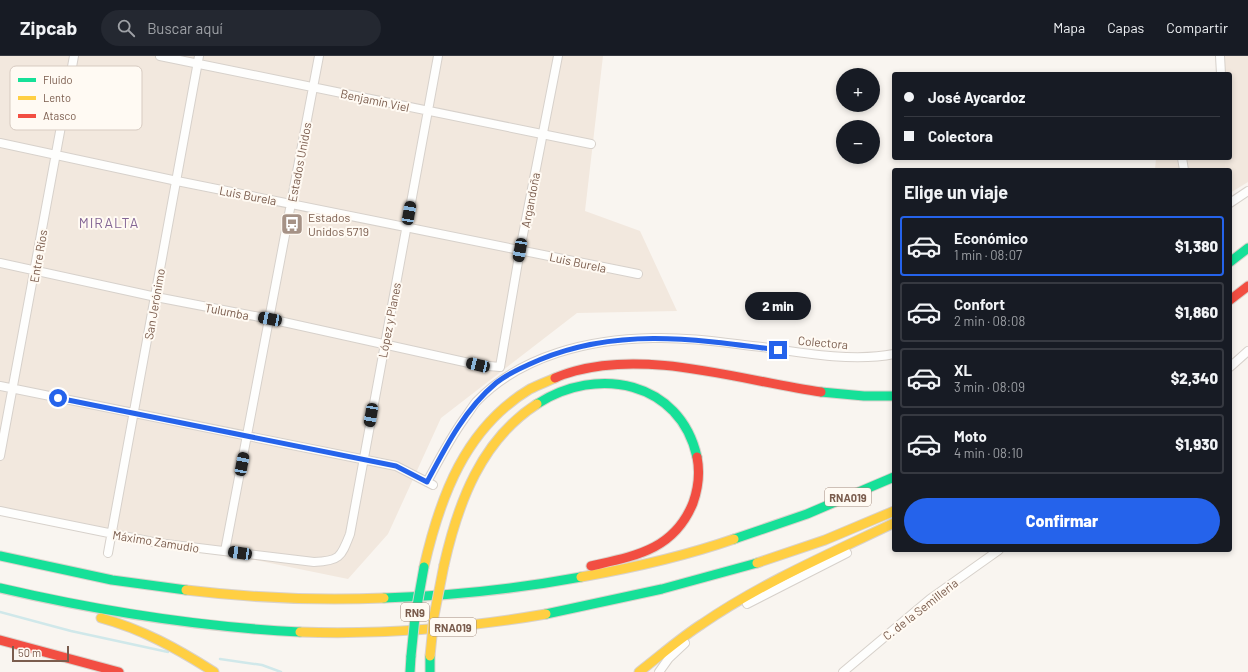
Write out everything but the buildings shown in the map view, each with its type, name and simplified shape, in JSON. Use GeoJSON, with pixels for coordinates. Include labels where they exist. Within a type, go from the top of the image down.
{"type":"FeatureCollection","features":[{"type":"Feature","properties":{"kind":"main road"},"geometry":{"type":"LineString","coordinates":[[1232,253],[1248,245]]}},
{"type":"Feature","properties":{"kind":"main road"},"geometry":{"type":"LineString","coordinates":[[1232,260],[1248,248]]}},
{"type":"Feature","properties":{"kind":"main road"},"geometry":{"type":"LineString","coordinates":[[1232,298],[1248,286]]}},
{"type":"Feature","properties":{"kind":"main road","name":"RN9"},"geometry":{"type":"LineString","coordinates":[[410,672],[414,617],[430,538],[442,501],[457,468],[474,441],[495,415],[531,388],[560,375],[580,369],[601,365],[641,364],[677,367],[826,392],[856,395],[892,396]]}},
{"type":"Feature","properties":{"kind":"main road","name":"RN9"},"geometry":{"type":"LineString","coordinates":[[310,600],[376,592],[429,590],[485,584],[592,566],[646,552],[665,542],[674,534],[693,504],[697,492],[699,466],[694,443],[689,432],[676,414],[661,401],[644,391],[609,383],[586,384],[549,397],[513,423],[494,443],[485,456],[470,483],[462,502],[444,565],[434,616],[430,672]]}},
{"type":"Feature","properties":{"kind":"main road","name":"RNA019"},"geometry":{"type":"LineString","coordinates":[[0,556],[69,572],[150,586],[228,595],[310,600],[403,599],[466,594],[532,586],[619,570],[673,557],[751,534],[831,504],[892,478]]}},
{"type":"Feature","properties":{"kind":"main road","name":"RNA019"},"geometry":{"type":"LineString","coordinates":[[0,588],[76,605],[135,616],[222,627],[303,631],[423,630],[514,619],[679,586],[785,555],[892,512]]}},
{"type":"Feature","properties":{"kind":"main road"},"geometry":{"type":"LineString","coordinates":[[639,672],[677,641],[733,605],[787,576],[892,524]]}},
{"type":"Feature","properties":{"kind":"main road"},"geometry":{"type":"LineString","coordinates":[[0,591],[20,600],[124,624],[173,647],[214,672]]}},
{"type":"Feature","properties":{"kind":"main road"},"geometry":{"type":"LineString","coordinates":[[0,640],[119,672]]}},
{"type":"Feature","properties":{"kind":"street","name":"Entre Ríos"},"geometry":{"type":"LineString","coordinates":[[72,66],[74,56]]}},
{"type":"Feature","properties":{"kind":"street","name":"Benjamín Viel"},"geometry":{"type":"LineString","coordinates":[[160,56],[199,60],[428,112],[591,144]]}},
{"type":"Feature","properties":{"kind":"street","name":"Estados Unidos"},"geometry":{"type":"LineString","coordinates":[[225,551],[319,56]]}},
{"type":"Feature","properties":{"kind":"street","name":"López y Planes"},"geometry":{"type":"LineString","coordinates":[[314,562],[324,562],[336,559],[344,548],[350,534],[438,56]]}},
{"type":"Feature","properties":{"kind":"street","name":"Argandoña"},"geometry":{"type":"LineString","coordinates":[[500,367],[520,250],[558,56]]}},
{"type":"Feature","properties":{"kind":"street"},"geometry":{"type":"LineString","coordinates":[[1220,56],[1221,72]]}},
{"type":"Feature","properties":{"kind":"street","name":"San Jerónimo"},"geometry":{"type":"LineString","coordinates":[[108,553],[199,60]]}},
{"type":"Feature","properties":{"kind":"street","name":"Entre Ríos"},"geometry":{"type":"LineString","coordinates":[[0,456],[60,130]]}},
{"type":"Feature","properties":{"kind":"street","name":"Luis Burela"},"geometry":{"type":"LineString","coordinates":[[0,143],[177,181],[638,274]]}},
{"type":"Feature","properties":{"kind":"street"},"geometry":{"type":"LineString","coordinates":[[1232,202],[1248,191]]}},
{"type":"Feature","properties":{"kind":"street","name":"Tulumba"},"geometry":{"type":"LineString","coordinates":[[0,263],[156,297],[270,319],[478,365],[500,367]]}},
{"type":"Feature","properties":{"kind":"street","name":"Colectora"},"geometry":{"type":"LineString","coordinates":[[364,458],[396,466],[430,483],[449,440],[475,403],[497,382],[532,363],[557,352],[588,344],[654,338],[710,340],[849,357],[892,354]]}},
{"type":"Feature","properties":{"kind":"street"},"geometry":{"type":"LineString","coordinates":[[1232,365],[1248,351]]}},
{"type":"Feature","properties":{"kind":"street"},"geometry":{"type":"LineString","coordinates":[[0,386],[364,458]]}},
{"type":"Feature","properties":{"kind":"street","name":"Máximo Zamudio"},"geometry":{"type":"LineString","coordinates":[[0,511],[158,543],[314,562]]}},
{"type":"Feature","properties":{"kind":"street"},"geometry":{"type":"LineString","coordinates":[[659,672],[669,658],[678,649],[732,612],[892,531]]}},
{"type":"Feature","properties":{"kind":"street","name":"C. de la Semilleria"},"geometry":{"type":"LineString","coordinates":[[843,672],[930,599],[996,552]]}},
{"type":"Feature","properties":{"kind":"shaded area"},"geometry":{"type":"Polygon","coordinates":[[[0,56],[603,56],[585,211],[640,231],[677,311],[577,313],[441,418],[388,534],[348,579],[0,508],[0,56]]]}},
{"type":"Feature","properties":{"kind":"shaded area"},"geometry":{"type":"Polygon","coordinates":[[[1225,56],[1248,56],[1248,182],[1232,192],[1232,168],[1155,168],[1156,160],[1232,160],[1232,72],[1224,72],[1225,56]]]}},
{"type":"Feature","properties":{"kind":"waterway"},"geometry":{"type":"LineString","coordinates":[[0,612],[71,631],[168,652]]}},
{"type":"Feature","properties":{"kind":"waterway"},"geometry":{"type":"LineString","coordinates":[[220,659],[262,665],[281,672]]}},
{"type":"Feature","properties":{"kind":"traffic: fast"},"geometry":{"type":"LineString","coordinates":[[1232,260],[1248,248]]}},
{"type":"Feature","properties":{"kind":"traffic: fast"},"geometry":{"type":"LineString","coordinates":[[537,404],[560,392],[585,385],[610,384],[633,387],[655,397],[673,411],[688,431],[697,457]]}},
{"type":"Feature","properties":{"kind":"traffic: fast"},"geometry":{"type":"LineString","coordinates":[[821,392],[864,396],[892,396]]}},
{"type":"Feature","properties":{"kind":"traffic: fast"},"geometry":{"type":"LineString","coordinates":[[734,539],[807,514],[892,478]]}},
{"type":"Feature","properties":{"kind":"traffic: fast"},"geometry":{"type":"LineString","coordinates":[[0,556],[112,580],[186,590]]}},
{"type":"Feature","properties":{"kind":"traffic: fast"},"geometry":{"type":"LineString","coordinates":[[546,614],[662,589],[757,563]]}},
{"type":"Feature","properties":{"kind":"traffic: fast"},"geometry":{"type":"LineString","coordinates":[[411,656],[415,617],[424,567]]}},
{"type":"Feature","properties":{"kind":"traffic: fast"},"geometry":{"type":"LineString","coordinates":[[384,598],[433,596],[483,591],[581,577]]}},
{"type":"Feature","properties":{"kind":"traffic: fast"},"geometry":{"type":"LineString","coordinates":[[0,588],[74,604],[149,617],[262,630],[300,632]]}},
{"type":"Feature","properties":{"kind":"traffic: fast"},"geometry":{"type":"LineString","coordinates":[[410,672],[411,656]]}},
{"type":"Feature","properties":{"kind":"traffic: fast"},"geometry":{"type":"LineString","coordinates":[[430,656],[430,672]]}},
{"type":"Feature","properties":{"kind":"traffic: slow"},"geometry":{"type":"LineString","coordinates":[[424,567],[430,541],[447,490],[472,444],[488,423],[507,405],[530,389],[555,378]]}},
{"type":"Feature","properties":{"kind":"traffic: slow"},"geometry":{"type":"LineString","coordinates":[[444,565],[465,496],[487,454],[501,436],[518,419],[537,404]]}},
{"type":"Feature","properties":{"kind":"traffic: slow"},"geometry":{"type":"LineString","coordinates":[[757,563],[825,540],[892,512]]}},
{"type":"Feature","properties":{"kind":"traffic: slow"},"geometry":{"type":"LineString","coordinates":[[639,672],[694,629],[748,595],[892,524]]}},
{"type":"Feature","properties":{"kind":"traffic: slow"},"geometry":{"type":"LineString","coordinates":[[581,577],[658,561],[697,551],[734,539]]}},
{"type":"Feature","properties":{"kind":"traffic: slow"},"geometry":{"type":"LineString","coordinates":[[430,656],[434,616],[444,565]]}},
{"type":"Feature","properties":{"kind":"traffic: slow"},"geometry":{"type":"LineString","coordinates":[[186,590],[285,598],[384,598]]}},
{"type":"Feature","properties":{"kind":"traffic: slow"},"geometry":{"type":"LineString","coordinates":[[300,632],[331,633],[393,631],[454,627],[546,614]]}},
{"type":"Feature","properties":{"kind":"traffic: slow"},"geometry":{"type":"LineString","coordinates":[[101,618],[131,628],[159,640],[214,672]]}},
{"type":"Feature","properties":{"kind":"traffic: jam"},"geometry":{"type":"LineString","coordinates":[[1232,298],[1248,286]]}},
{"type":"Feature","properties":{"kind":"traffic: jam"},"geometry":{"type":"LineString","coordinates":[[555,378],[575,371],[604,365],[635,364],[697,370],[821,392]]}},
{"type":"Feature","properties":{"kind":"traffic: jam"},"geometry":{"type":"LineString","coordinates":[[591,566],[638,554],[664,541],[675,531],[685,519],[695,498],[698,474],[697,457]]}},
{"type":"Feature","properties":{"kind":"traffic: jam"},"geometry":{"type":"LineString","coordinates":[[0,640],[119,672]]}},
{"type":"Feature","properties":{"kind":"place","name":"Estados Unidos 5719"},"geometry":{"type":"Point","coordinates":[292,224]}},
{"type":"Feature","properties":{"kind":"district","name":"MIRALTA"},"geometry":{"type":"Point","coordinates":[109,222]}},
{"type":"Feature","properties":{"kind":"route"},"geometry":{"type":"LineString","coordinates":[[58,398],[364,458],[396,466],[427,482],[449,440],[475,403],[497,382],[532,363],[557,352],[588,344],[654,338],[710,340],[778,350]]}}]}
